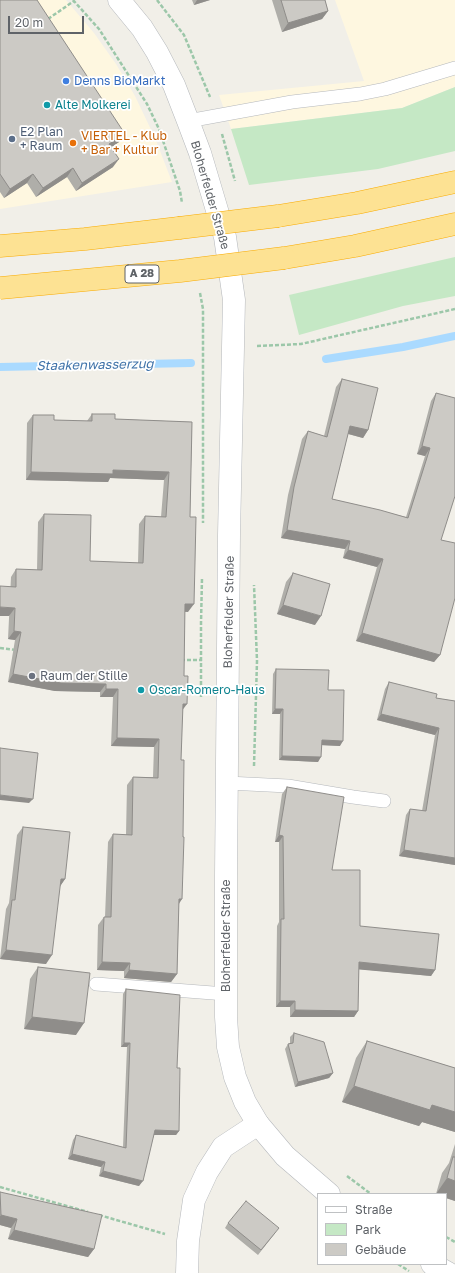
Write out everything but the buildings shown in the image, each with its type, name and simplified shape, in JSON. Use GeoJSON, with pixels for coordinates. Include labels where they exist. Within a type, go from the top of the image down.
{"type":"FeatureCollection","features":[{"type":"Feature","properties":{"kind":"highway"},"geometry":{"type":"LineString","coordinates":[[0,246],[132,234],[278,216],[357,203],[455,182]]}},
{"type":"Feature","properties":{"kind":"highway","name":"A 28"},"geometry":{"type":"LineString","coordinates":[[0,288],[180,271],[284,258],[355,246],[455,224]]}},
{"type":"Feature","properties":{"kind":"street","name":"Bloherfelder Straße"},"geometry":{"type":"LineString","coordinates":[[119,0],[142,28],[157,52],[174,85],[200,152],[225,237],[234,300],[232,347],[227,783],[226,1017],[228,1047],[235,1077],[245,1102],[258,1124],[285,1156],[328,1193]]}},
{"type":"Feature","properties":{"kind":"street"},"geometry":{"type":"LineString","coordinates":[[187,1273],[188,1241],[194,1200],[207,1172],[223,1147],[258,1124]]}},
{"type":"Feature","properties":{"kind":"street"},"geometry":{"type":"LineString","coordinates":[[434,1265],[448,1273]]}},
{"type":"Feature","properties":{"kind":"lane"},"geometry":{"type":"LineString","coordinates":[[188,121],[292,102],[385,90],[455,68]]}},
{"type":"Feature","properties":{"kind":"lane"},"geometry":{"type":"LineString","coordinates":[[227,783],[288,786],[384,801]]}},
{"type":"Feature","properties":{"kind":"lane"},"geometry":{"type":"LineString","coordinates":[[96,984],[226,994]]}},
{"type":"Feature","properties":{"kind":"path"},"geometry":{"type":"LineString","coordinates":[[46,21],[74,0],[98,29],[147,104],[159,129],[180,191],[183,206]]}},
{"type":"Feature","properties":{"kind":"path"},"geometry":{"type":"LineString","coordinates":[[199,287],[204,309],[203,525]]}},
{"type":"Feature","properties":{"kind":"path"},"geometry":{"type":"LineString","coordinates":[[232,347],[301,344],[455,309]]}},
{"type":"Feature","properties":{"kind":"path"},"geometry":{"type":"LineString","coordinates":[[201,698],[202,577]]}},
{"type":"Feature","properties":{"kind":"path"},"geometry":{"type":"LineString","coordinates":[[0,648],[22,652]]}},
{"type":"Feature","properties":{"kind":"path"},"geometry":{"type":"LineString","coordinates":[[178,660],[228,660]]}},
{"type":"Feature","properties":{"kind":"path"},"geometry":{"type":"LineString","coordinates":[[0,1187],[90,1213]]}},
{"type":"Feature","properties":{"kind":"path"},"geometry":{"type":"LineString","coordinates":[[98,1215],[188,1241]]}},
{"type":"Feature","properties":{"kind":"path"},"geometry":{"type":"LineString","coordinates":[[400,1265],[413,1273]]}},
{"type":"Feature","properties":{"kind":"shaded area"},"geometry":{"type":"Polygon","coordinates":[[[0,0],[66,0],[94,33],[116,64],[135,96],[155,138],[172,182],[0,209],[0,0]]]}},
{"type":"Feature","properties":{"kind":"shaded area"},"geometry":{"type":"Polygon","coordinates":[[[335,0],[455,0],[455,87],[402,108],[231,129],[219,95],[364,81],[335,0]]]}},
{"type":"Feature","properties":{"kind":"green space"},"geometry":{"type":"Polygon","coordinates":[[[455,87],[455,151],[378,169],[249,185],[231,129],[402,108],[455,87]]]}},
{"type":"Feature","properties":{"kind":"green space"},"geometry":{"type":"Polygon","coordinates":[[[455,257],[455,296],[403,306],[299,335],[289,295],[455,257]]]}},
{"type":"Feature","properties":{"kind":"waterway","name":"Staakenwasserzug"},"geometry":{"type":"LineString","coordinates":[[326,359],[403,347],[455,336]]}},
{"type":"Feature","properties":{"kind":"waterway","name":"Staakenwasserzug"},"geometry":{"type":"LineString","coordinates":[[0,367],[191,363]]}},
{"type":"Feature","properties":{"kind":"place","name":"Denns BioMarkt"},"geometry":{"type":"Point","coordinates":[66,81]}},
{"type":"Feature","properties":{"kind":"place","name":"Alte Molkerei"},"geometry":{"type":"Point","coordinates":[47,105]}},
{"type":"Feature","properties":{"kind":"place","name":"E2 Plan + Raum"},"geometry":{"type":"Point","coordinates":[12,139]}},
{"type":"Feature","properties":{"kind":"place","name":"VIERTEL - Klub + Bar + Kultur"},"geometry":{"type":"Point","coordinates":[73,143]}},
{"type":"Feature","properties":{"kind":"place","name":"Raum der Stille"},"geometry":{"type":"Point","coordinates":[32,676]}},
{"type":"Feature","properties":{"kind":"place","name":"Oscar-Romero-Haus"},"geometry":{"type":"Point","coordinates":[141,690]}}]}
